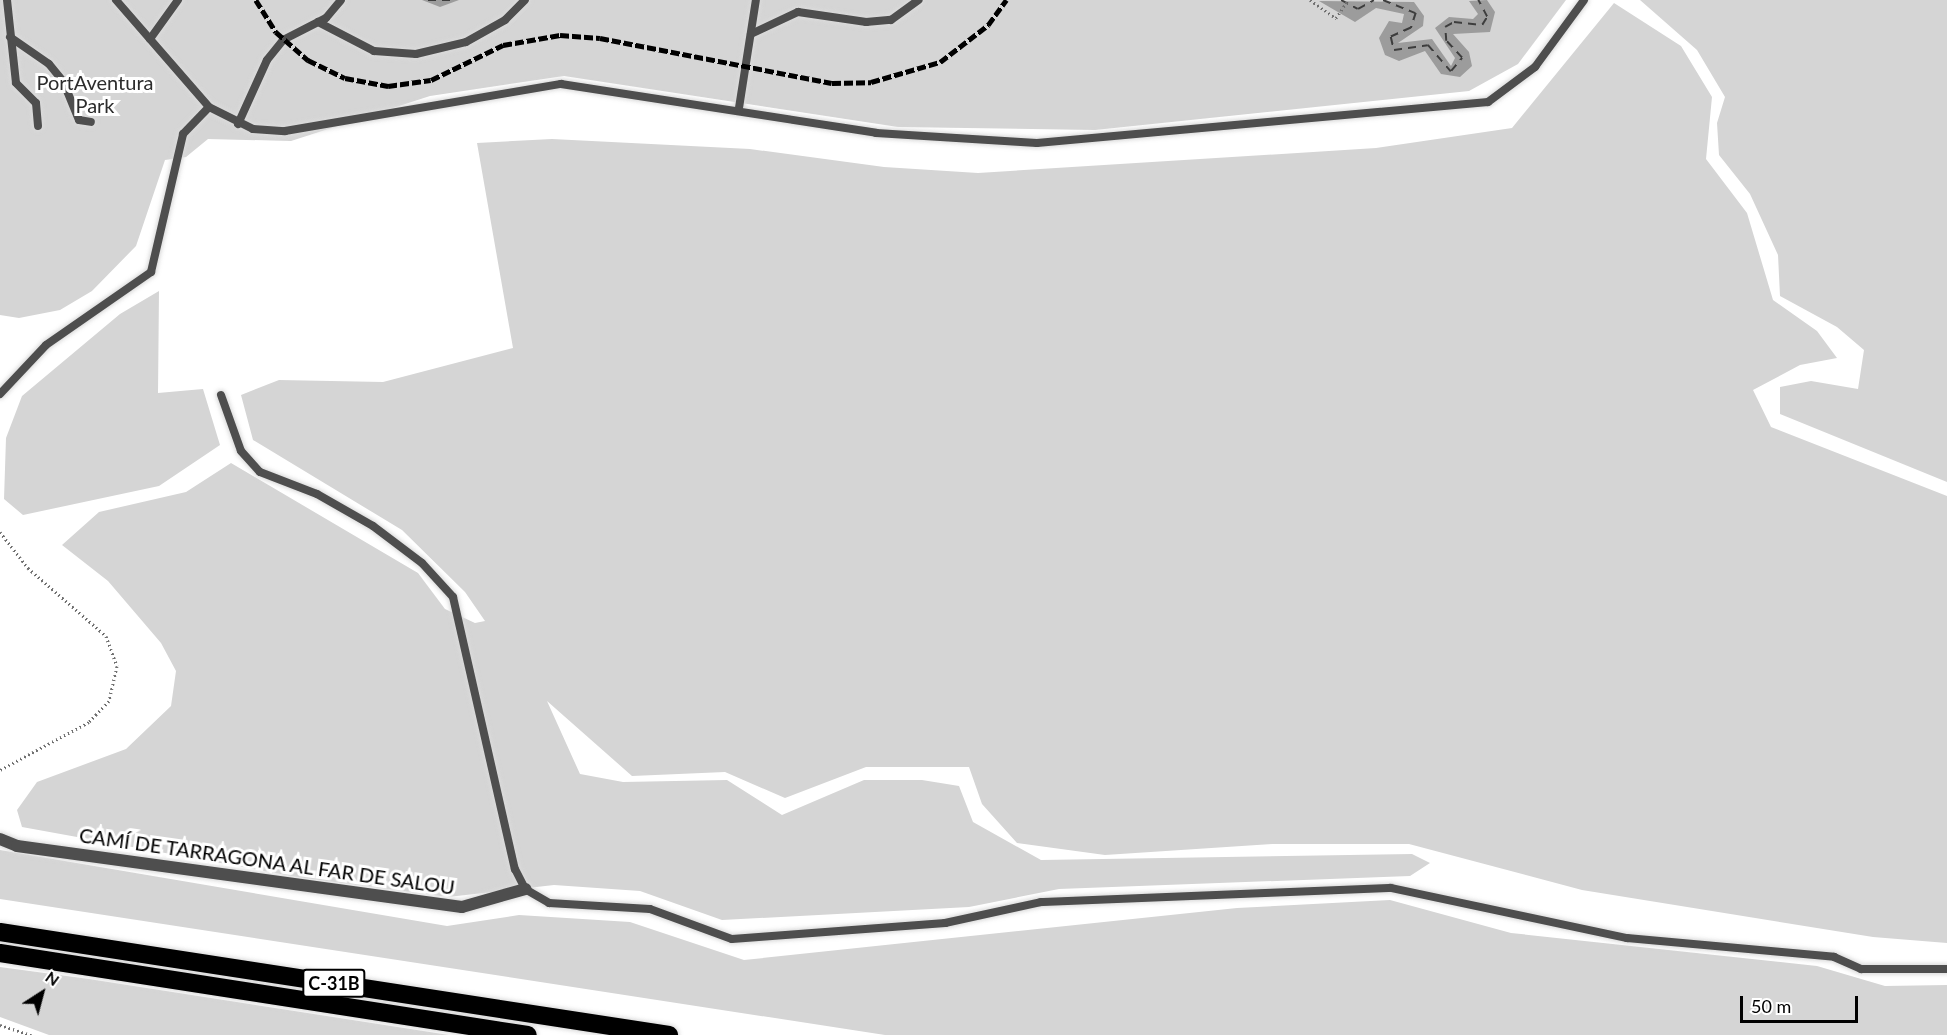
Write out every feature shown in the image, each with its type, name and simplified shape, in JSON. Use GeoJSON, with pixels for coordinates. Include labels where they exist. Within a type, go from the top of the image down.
{"type":"FeatureCollection","features":[{"type":"Feature","properties":{"kind":"highway","name":"C-31B"},"geometry":{"type":"LineString","coordinates":[[0,932],[669,1035]]}},
{"type":"Feature","properties":{"kind":"highway","name":"C-31B"},"geometry":{"type":"LineString","coordinates":[[0,953],[528,1035]]}},
{"type":"Feature","properties":{"kind":"street","name":"CAMÍ DE TARRAGONA AL FAR DE SALOU"},"geometry":{"type":"LineString","coordinates":[[0,839],[17,846],[462,907],[525,889]]}},
{"type":"Feature","properties":{"kind":"lane"},"geometry":{"type":"LineString","coordinates":[[7,0],[16,82],[36,103],[38,126]]}},
{"type":"Feature","properties":{"kind":"lane"},"geometry":{"type":"LineString","coordinates":[[116,0],[209,107],[238,124],[285,131],[561,84],[739,108],[876,133],[1037,143],[1455,107],[1488,102],[1512,89],[1584,0]]}},
{"type":"Feature","properties":{"kind":"lane"},"geometry":{"type":"LineString","coordinates":[[150,39],[168,21],[178,0]]}},
{"type":"Feature","properties":{"kind":"lane"},"geometry":{"type":"LineString","coordinates":[[238,124],[267,60],[283,40],[318,22],[341,0]]}},
{"type":"Feature","properties":{"kind":"lane"},"geometry":{"type":"LineString","coordinates":[[318,22],[374,51],[416,54],[466,42],[505,20],[525,0]]}},
{"type":"Feature","properties":{"kind":"lane"},"geometry":{"type":"LineString","coordinates":[[739,108],[756,0]]}},
{"type":"Feature","properties":{"kind":"lane"},"geometry":{"type":"LineString","coordinates":[[751,34],[798,12],[866,22],[891,20],[919,0]]}},
{"type":"Feature","properties":{"kind":"lane"},"geometry":{"type":"LineString","coordinates":[[10,37],[49,64],[63,81],[79,120],[91,122]]}},
{"type":"Feature","properties":{"kind":"lane"},"geometry":{"type":"LineString","coordinates":[[0,395],[46,345],[151,272],[183,135],[209,107]]}},
{"type":"Feature","properties":{"kind":"lane"},"geometry":{"type":"LineString","coordinates":[[221,395],[241,451],[260,472],[317,494],[373,526],[422,562],[453,597],[515,868],[525,889],[549,903],[650,909],[732,939],[945,923],[1041,902],[1391,888],[1627,938],[1834,957],[1861,969],[1947,969]]}},
{"type":"Feature","properties":{"kind":"path"},"geometry":{"type":"LineString","coordinates":[[1310,0],[1338,16],[1348,0]]}},
{"type":"Feature","properties":{"kind":"path"},"geometry":{"type":"LineString","coordinates":[[0,532],[28,568],[106,636],[117,666],[108,701],[89,722],[0,770]]}},
{"type":"Feature","properties":{"kind":"path"},"geometry":{"type":"LineString","coordinates":[[0,1024],[31,1035]]}},
{"type":"Feature","properties":{"kind":"green space","name":"PortAventura Park"},"geometry":{"type":"Polygon","coordinates":[[[0,0],[1566,0],[1518,64],[1469,91],[1095,130],[898,127],[564,76],[430,96],[291,141],[208,139],[186,157],[165,160],[136,246],[92,291],[60,310],[19,318],[0,315],[0,0]]]}},
{"type":"Feature","properties":{"kind":"green space"},"geometry":{"type":"Polygon","coordinates":[[[1640,0],[1947,0],[1947,482],[1780,414],[1780,387],[1811,381],[1858,389],[1864,350],[1837,327],[1780,296],[1778,255],[1750,194],[1719,155],[1717,123],[1725,97],[1697,50],[1640,0]]]}},
{"type":"Feature","properties":{"kind":"green space"},"geometry":{"type":"Polygon","coordinates":[[[1614,3],[1681,46],[1712,97],[1706,159],[1747,213],[1773,300],[1817,331],[1837,358],[1800,365],[1753,390],[1771,427],[1947,496],[1947,943],[1873,937],[1582,890],[1409,844],[1272,844],[1105,855],[1017,843],[982,804],[969,767],[866,767],[785,798],[725,772],[632,776],[547,701],[580,774],[623,782],[727,780],[782,815],[864,780],[922,780],[959,786],[973,822],[1041,860],[1412,854],[1430,863],[1410,876],[1059,889],[969,907],[722,920],[640,891],[554,885],[448,897],[297,877],[22,827],[17,810],[37,782],[126,749],[171,706],[176,671],[161,643],[108,581],[62,545],[99,512],[186,492],[231,463],[418,573],[445,609],[475,623],[485,621],[465,592],[402,530],[253,440],[241,395],[279,380],[383,382],[513,348],[477,143],[552,139],[750,149],[884,167],[978,173],[1376,148],[1512,128],[1614,3]]]}},
{"type":"Feature","properties":{"kind":"green space"},"geometry":{"type":"Polygon","coordinates":[[[159,291],[158,393],[203,389],[220,445],[159,486],[23,515],[4,499],[6,438],[22,396],[120,314],[159,291]]]}},
{"type":"Feature","properties":{"kind":"green space"},"geometry":{"type":"Polygon","coordinates":[[[0,850],[447,926],[519,915],[630,922],[744,960],[1237,908],[1390,900],[1511,933],[1817,966],[1885,986],[1947,985],[1947,1035],[885,1035],[0,899],[0,850]]]}},
{"type":"Feature","properties":{"kind":"green space"},"geometry":{"type":"Polygon","coordinates":[[[0,967],[449,1035],[49,1035],[0,1017],[0,967]]]}},
{"type":"Feature","properties":{"kind":"shaded area"},"geometry":{"type":"Polygon","coordinates":[[[422,0],[459,0],[440,7],[422,0]]]}},
{"type":"Feature","properties":{"kind":"shaded area"},"geometry":{"type":"Polygon","coordinates":[[[1487,0],[1495,12],[1490,32],[1453,34],[1469,52],[1472,66],[1460,77],[1441,74],[1425,51],[1399,61],[1385,55],[1379,38],[1389,21],[1402,23],[1404,14],[1376,8],[1355,22],[1319,1],[1414,2],[1424,16],[1423,26],[1398,43],[1432,39],[1451,66],[1455,58],[1435,28],[1449,17],[1473,19],[1478,14],[1469,1],[1487,0]]]}},
{"type":"Feature","properties":{"kind":"ferry route"},"geometry":{"type":"LineString","coordinates":[[428,0],[453,0]]}},
{"type":"Feature","properties":{"kind":"ferry route"},"geometry":{"type":"LineString","coordinates":[[1341,0],[1358,9],[1374,0]]}},
{"type":"Feature","properties":{"kind":"ferry route"},"geometry":{"type":"LineString","coordinates":[[1383,0],[1416,13],[1411,28],[1391,37],[1394,50],[1428,45],[1451,71],[1462,58],[1446,41],[1445,27],[1454,22],[1482,25],[1487,17],[1478,0]]}},
{"type":"Feature","properties":{"kind":"railway"},"geometry":{"type":"LineString","coordinates":[[256,0],[276,32],[308,60],[345,78],[388,86],[431,80],[503,45],[560,35],[600,38],[832,83],[871,82],[940,62],[988,25],[1006,0]]}}]}
